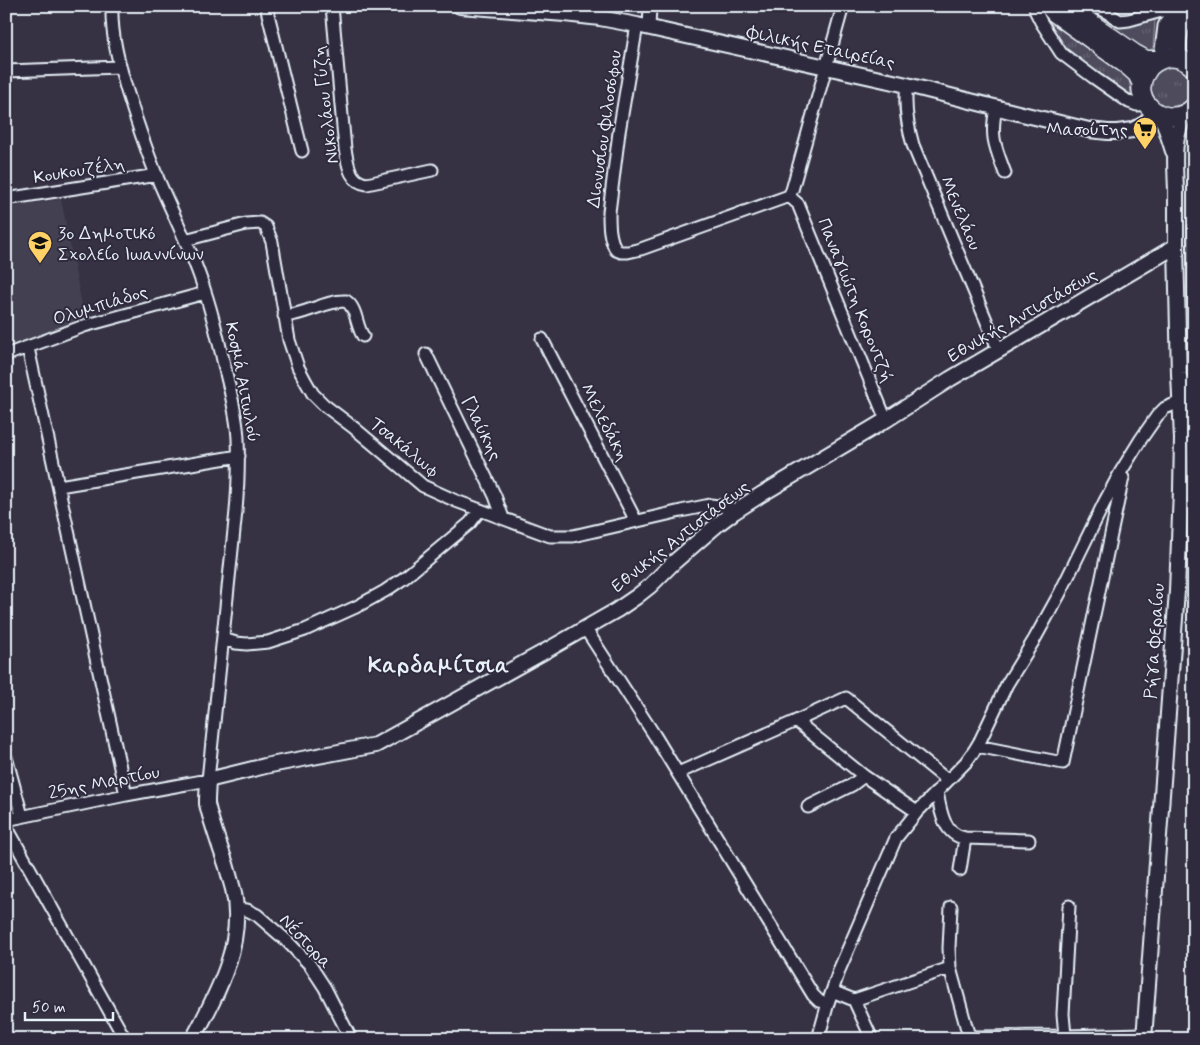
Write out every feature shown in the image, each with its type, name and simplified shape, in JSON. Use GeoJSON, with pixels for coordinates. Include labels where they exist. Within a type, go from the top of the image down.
{"type":"FeatureCollection","features":[{"type":"Feature","properties":{"kind":"main road"},"geometry":{"type":"LineString","coordinates":[[1049,6],[1055,13],[1128,66],[1137,74],[1142,84]]}},
{"type":"Feature","properties":{"kind":"main road"},"geometry":{"type":"LineString","coordinates":[[1066,6],[1134,54],[1146,60],[1174,61]]}},
{"type":"Feature","properties":{"kind":"main road"},"geometry":{"type":"LineString","coordinates":[[1174,61],[1184,13]]}},
{"type":"Feature","properties":{"kind":"main road"},"geometry":{"type":"LineString","coordinates":[[1174,61],[1153,64],[1148,69],[1144,75],[1142,94],[1153,110],[1172,117],[1190,112]]}},
{"type":"Feature","properties":{"kind":"street","name":"Κοσμά Αιτωλού"},"geometry":{"type":"LineString","coordinates":[[112,6],[113,39],[120,67],[136,121],[201,279],[215,327],[232,399],[238,437],[239,456],[236,511],[208,780]]}},
{"type":"Feature","properties":{"kind":"street"},"geometry":{"type":"LineString","coordinates":[[266,6],[302,151]]}},
{"type":"Feature","properties":{"kind":"street","name":"Νικολάου Γύζη"},"geometry":{"type":"LineString","coordinates":[[332,6],[347,160],[352,176],[356,180],[367,184],[432,170]]}},
{"type":"Feature","properties":{"kind":"street","name":"Φιλικής Εταιρείας"},"geometry":{"type":"LineString","coordinates":[[460,6],[580,15],[643,26],[907,85],[1089,130],[1103,132],[1133,130],[1143,125],[1153,110]]}},
{"type":"Feature","properties":{"kind":"street"},"geometry":{"type":"LineString","coordinates":[[643,26],[650,6]]}},
{"type":"Feature","properties":{"kind":"street"},"geometry":{"type":"LineString","coordinates":[[789,196],[827,68],[843,6]]}},
{"type":"Feature","properties":{"kind":"street"},"geometry":{"type":"LineString","coordinates":[[1035,6],[1038,16],[1057,49],[1067,58],[1129,102],[1153,110],[1164,123],[1174,154]]}},
{"type":"Feature","properties":{"kind":"street"},"geometry":{"type":"LineString","coordinates":[[1097,6],[1120,21],[1184,13]]}},
{"type":"Feature","properties":{"kind":"street","name":"Διονυσίου Φιλοσόφου"},"geometry":{"type":"LineString","coordinates":[[643,26],[619,132],[610,195],[609,223],[612,242],[616,250],[628,252],[641,249],[789,196]]}},
{"type":"Feature","properties":{"kind":"street"},"geometry":{"type":"LineString","coordinates":[[6,71],[120,67]]}},
{"type":"Feature","properties":{"kind":"street","name":"Μενελάου"},"geometry":{"type":"LineString","coordinates":[[907,85],[906,119],[913,145],[999,351]]}},
{"type":"Feature","properties":{"kind":"street"},"geometry":{"type":"LineString","coordinates":[[996,108],[993,137],[1005,173]]}},
{"type":"Feature","properties":{"kind":"street"},"geometry":{"type":"LineString","coordinates":[[1176,246],[1174,154],[1180,124],[1190,112]]}},
{"type":"Feature","properties":{"kind":"street","name":"Κουκουζέλη"},"geometry":{"type":"LineString","coordinates":[[6,199],[157,175]]}},
{"type":"Feature","properties":{"kind":"street","name":"Παναγιώτη Κοροντζή"},"geometry":{"type":"LineString","coordinates":[[789,196],[798,204],[886,420]]}},
{"type":"Feature","properties":{"kind":"street","name":"Τσακάλωφ"},"geometry":{"type":"LineString","coordinates":[[185,240],[255,222],[266,227],[272,242],[289,340],[298,367],[306,382],[317,398],[423,486],[436,493],[546,535],[561,536],[573,536],[710,505],[728,506],[734,512]]}},
{"type":"Feature","properties":{"kind":"street","name":"Εθνικής Αντιστάσεως"},"geometry":{"type":"LineString","coordinates":[[208,780],[266,766],[376,745],[617,610],[650,586],[673,563],[734,512],[950,379],[1176,246]]}},
{"type":"Feature","properties":{"kind":"street","name":"Ρήγα Φεραίου"},"geometry":{"type":"LineString","coordinates":[[1144,1036],[1177,591],[1182,469],[1176,246]]}},
{"type":"Feature","properties":{"kind":"street","name":"Ολυμπιάδος"},"geometry":{"type":"LineString","coordinates":[[6,355],[84,326],[205,293]]}},
{"type":"Feature","properties":{"kind":"street"},"geometry":{"type":"LineString","coordinates":[[284,316],[298,314],[334,302],[346,301],[352,306],[363,336]]}},
{"type":"Feature","properties":{"kind":"street","name":"Μελεδάκη"},"geometry":{"type":"LineString","coordinates":[[542,339],[636,521]]}},
{"type":"Feature","properties":{"kind":"street"},"geometry":{"type":"LineString","coordinates":[[28,348],[126,795]]}},
{"type":"Feature","properties":{"kind":"street","name":"Γλαύκης"},"geometry":{"type":"LineString","coordinates":[[426,354],[495,496],[503,518]]}},
{"type":"Feature","properties":{"kind":"street"},"geometry":{"type":"LineString","coordinates":[[1179,374],[1194,407]]}},
{"type":"Feature","properties":{"kind":"street"},"geometry":{"type":"LineString","coordinates":[[818,1039],[840,968],[891,848],[902,830],[917,812],[970,757],[1007,684],[1060,593],[1120,473],[1157,416],[1165,408],[1180,402]]}},
{"type":"Feature","properties":{"kind":"street"},"geometry":{"type":"LineString","coordinates":[[59,486],[239,456]]}},
{"type":"Feature","properties":{"kind":"street"},"geometry":{"type":"LineString","coordinates":[[977,746],[1063,764],[1122,482],[1120,473]]}},
{"type":"Feature","properties":{"kind":"street"},"geometry":{"type":"LineString","coordinates":[[223,639],[247,644],[268,642],[305,630],[356,607],[404,578],[470,523],[480,510]]}},
{"type":"Feature","properties":{"kind":"street"},"geometry":{"type":"LineString","coordinates":[[586,628],[656,736],[812,995],[819,1001],[828,1003]]}},
{"type":"Feature","properties":{"kind":"street"},"geometry":{"type":"LineString","coordinates":[[678,773],[846,698],[947,780]]}},
{"type":"Feature","properties":{"kind":"street"},"geometry":{"type":"LineString","coordinates":[[796,721],[864,776],[917,812]]}},
{"type":"Feature","properties":{"kind":"street"},"geometry":{"type":"LineString","coordinates":[[6,757],[22,816]]}},
{"type":"Feature","properties":{"kind":"street"},"geometry":{"type":"LineString","coordinates":[[808,807],[852,785],[864,776]]}},
{"type":"Feature","properties":{"kind":"street"},"geometry":{"type":"LineString","coordinates":[[193,1039],[218,990],[228,963],[234,936],[236,909],[228,872],[208,810],[206,799],[208,780]]}},
{"type":"Feature","properties":{"kind":"street","name":"25ης Μαρτίου"},"geometry":{"type":"LineString","coordinates":[[6,820],[208,780]]}},
{"type":"Feature","properties":{"kind":"street"},"geometry":{"type":"LineString","coordinates":[[937,791],[943,819],[955,836],[1029,840]]}},
{"type":"Feature","properties":{"kind":"street"},"geometry":{"type":"LineString","coordinates":[[6,826],[125,1039]]}},
{"type":"Feature","properties":{"kind":"street"},"geometry":{"type":"LineString","coordinates":[[960,870],[965,838]]}},
{"type":"Feature","properties":{"kind":"street"},"geometry":{"type":"LineString","coordinates":[[1065,1036],[1063,1014],[1069,906]]}},
{"type":"Feature","properties":{"kind":"street"},"geometry":{"type":"LineString","coordinates":[[951,907],[950,968],[968,1033],[971,1036],[1144,1036]]}},
{"type":"Feature","properties":{"kind":"street","name":"Νέστορα"},"geometry":{"type":"LineString","coordinates":[[236,909],[247,910],[257,915],[287,941],[310,965],[325,988],[351,1039]]}},
{"type":"Feature","properties":{"kind":"street"},"geometry":{"type":"LineString","coordinates":[[832,991],[854,1000],[950,968]]}},
{"type":"Feature","properties":{"kind":"street"},"geometry":{"type":"LineString","coordinates":[[854,1000],[872,1039]]}},
{"type":"Feature","properties":{"kind":"shaded area","name":"3ο Δημοτικό Σχολείο Ιωαννίνων"},"geometry":{"type":"Polygon","coordinates":[[[61,199],[85,320],[25,343],[6,346],[6,208],[61,199]]]}},
{"type":"Feature","properties":{"kind":"green space"},"geometry":{"type":"Polygon","coordinates":[[[1082,6],[1089,6],[1119,26],[1150,19],[1155,20],[1153,48],[1145,51],[1082,6]]]}},
{"type":"Feature","properties":{"kind":"green space"},"geometry":{"type":"Polygon","coordinates":[[[1047,22],[1129,78],[1130,94],[1120,90],[1064,49],[1047,22]]]}},
{"type":"Feature","properties":{"kind":"green space"},"geometry":{"type":"Polygon","coordinates":[[[1167,66],[1175,66],[1186,72],[1192,87],[1186,102],[1175,108],[1167,108],[1156,102],[1150,91],[1150,83],[1156,72],[1167,66]]]}},
{"type":"Feature","properties":{"kind":"green space"},"geometry":{"type":"Polygon","coordinates":[[[1194,224],[1194,351],[1188,357],[1187,225],[1194,224]]]}},
{"type":"Feature","properties":{"kind":"place","name":"Μασούτης"},"geometry":{"type":"Point","coordinates":[1145,150]}},
{"type":"Feature","properties":{"kind":"place","name":"3ο Δημοτικό Σχολείο Ιωαννίνων"},"geometry":{"type":"Point","coordinates":[40,264]}},
{"type":"Feature","properties":{"kind":"district","name":"Καρδαμίτσια"},"geometry":{"type":"Point","coordinates":[439,664]}}]}
